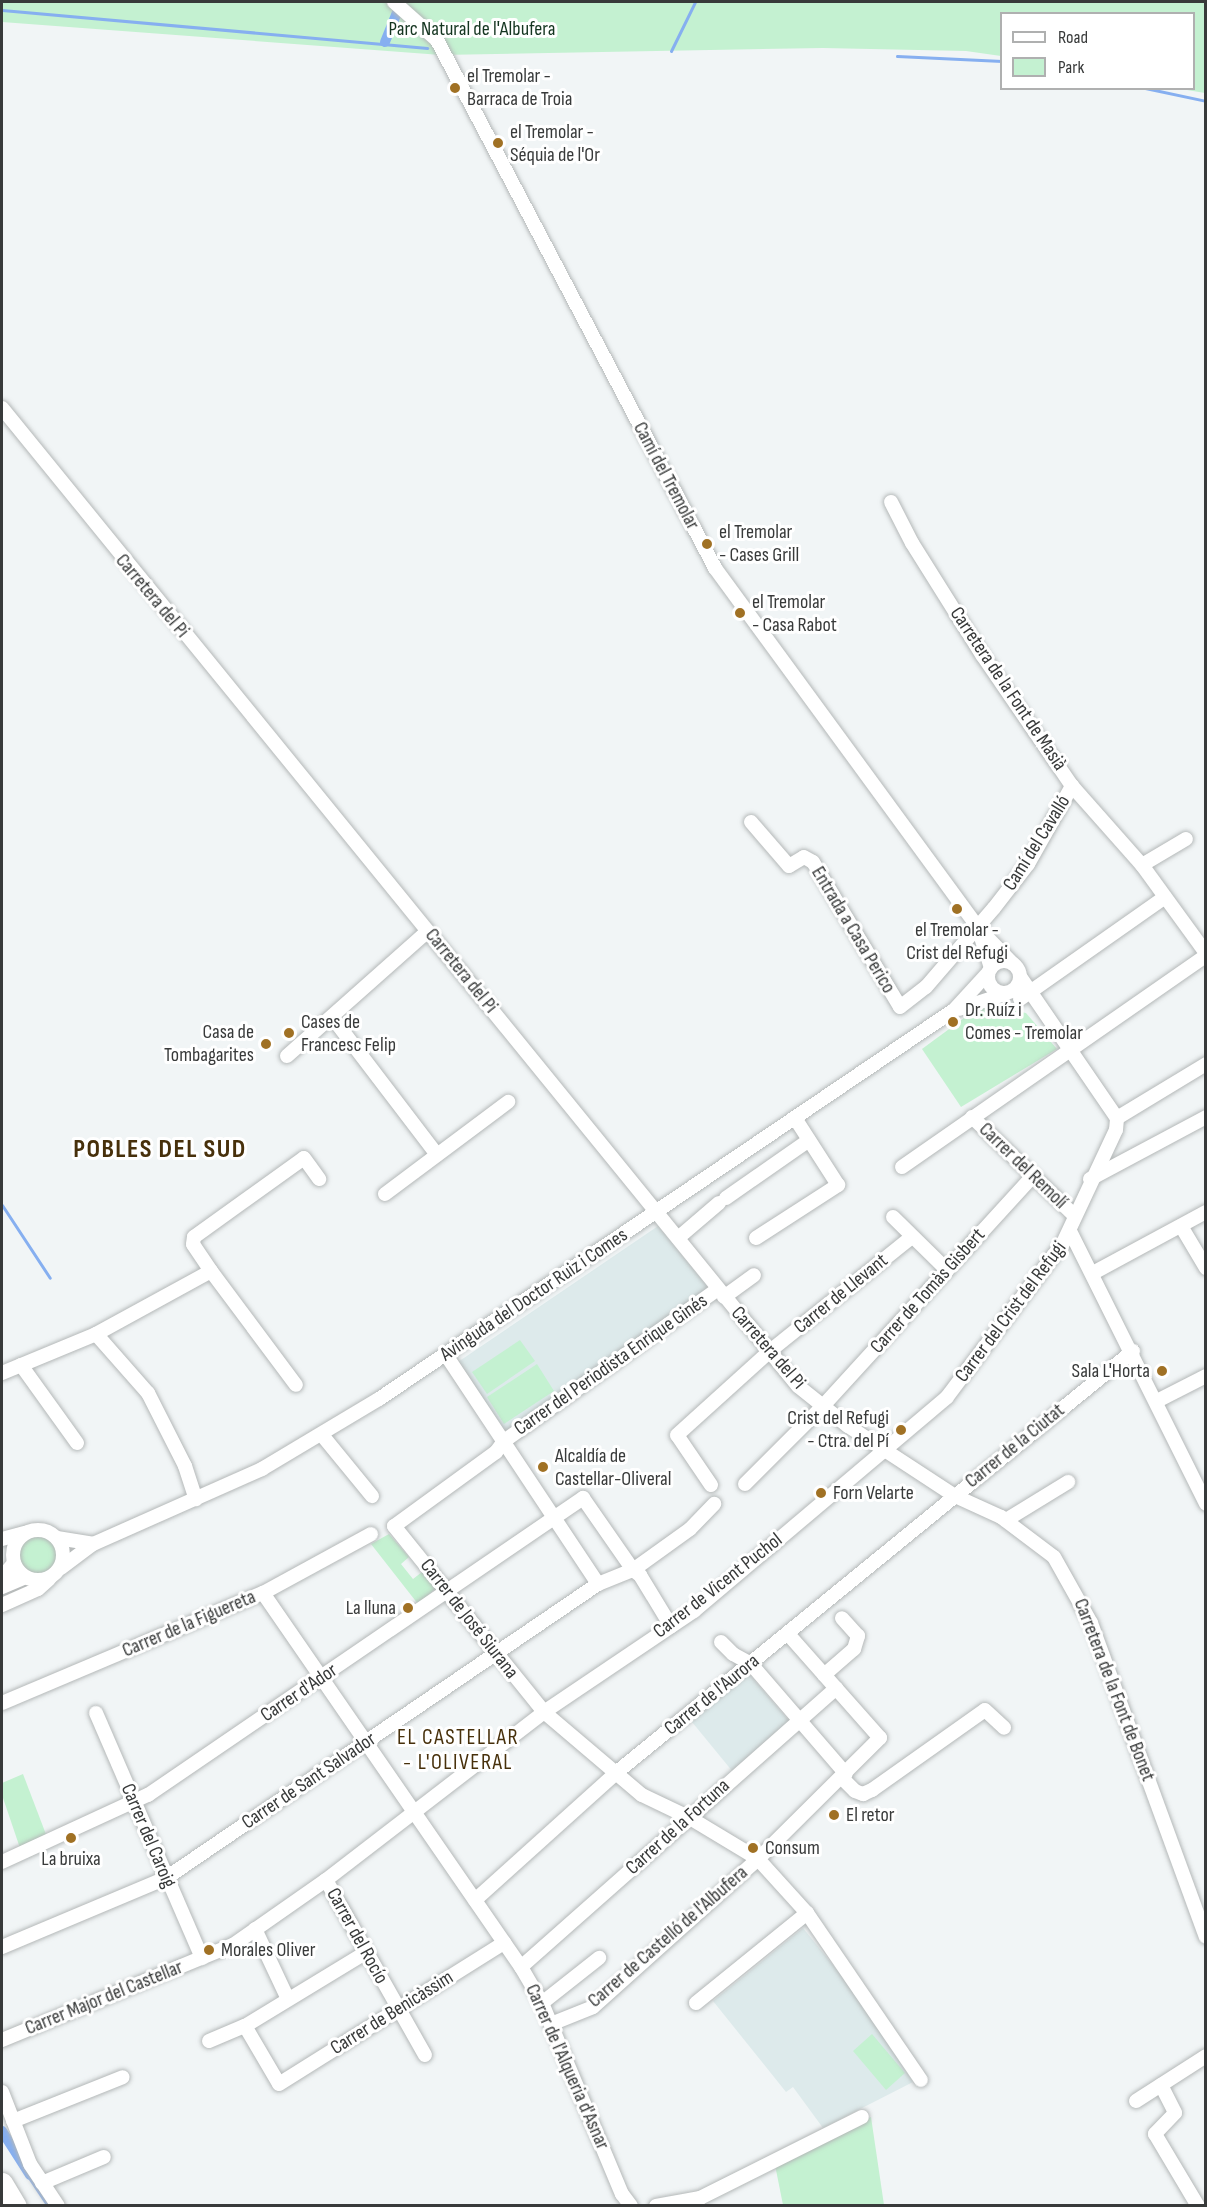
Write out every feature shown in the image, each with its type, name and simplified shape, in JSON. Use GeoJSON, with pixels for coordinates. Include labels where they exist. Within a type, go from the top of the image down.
{"type":"FeatureCollection","features":[{"type":"Feature","properties":{"kind":"highway"},"geometry":{"type":"LineString","coordinates":[[2,2183],[16,2205]]}},
{"type":"Feature","properties":{"kind":"street","name":"Camí del Tremolar"},"geometry":{"type":"LineString","coordinates":[[394,2],[437,40],[715,568],[978,928],[1012,963],[1021,978],[1016,989],[1020,993]]}},
{"type":"Feature","properties":{"kind":"street","name":"Carretera del Pi"},"geometry":{"type":"LineString","coordinates":[[2,408],[798,1386],[823,1406],[955,1496]]}},
{"type":"Feature","properties":{"kind":"street","name":"Carretera de la Font de Masià"},"geometry":{"type":"LineString","coordinates":[[891,502],[912,543],[983,656],[1072,786],[1142,865],[1165,897],[1200,931],[1206,954]]}},
{"type":"Feature","properties":{"kind":"street","name":"Camí del Cavalló"},"geometry":{"type":"LineString","coordinates":[[978,928],[1028,864],[1072,786]]}},
{"type":"Feature","properties":{"kind":"street","name":"Entrada a Casa Perico"},"geometry":{"type":"LineString","coordinates":[[751,822],[789,866],[804,857],[813,862],[900,1007],[926,987],[978,928]]}},
{"type":"Feature","properties":{"kind":"street"},"geometry":{"type":"LineString","coordinates":[[1142,865],[1186,839]]}},
{"type":"Feature","properties":{"kind":"street","name":"Avinguda del Doctor Ruiz i Comes"},"geometry":{"type":"LineString","coordinates":[[954,1011],[1020,993],[1096,943],[1115,935],[1165,897]]}},
{"type":"Feature","properties":{"kind":"street","name":"Camí del Tremolar"},"geometry":{"type":"LineString","coordinates":[[978,928],[989,971]]}},
{"type":"Feature","properties":{"kind":"street"},"geometry":{"type":"LineString","coordinates":[[287,1056],[428,931]]}},
{"type":"Feature","properties":{"kind":"street"},"geometry":{"type":"LineString","coordinates":[[902,1167],[972,1117],[1070,1054],[1084,1039],[1206,954]]}},
{"type":"Feature","properties":{"kind":"street"},"geometry":{"type":"LineString","coordinates":[[1012,963],[1000,961],[989,971],[990,985],[1020,993],[1042,1013],[1117,1118],[1206,1064]]}},
{"type":"Feature","properties":{"kind":"street","name":"Avinguda del Doctor Ruiz i Comes"},"geometry":{"type":"LineString","coordinates":[[2,1604],[38,1589],[93,1544],[262,1469],[322,1435],[446,1355],[954,1011],[989,971]]}},
{"type":"Feature","properties":{"kind":"street"},"geometry":{"type":"LineString","coordinates":[[332,1017],[437,1155]]}},
{"type":"Feature","properties":{"kind":"street"},"geometry":{"type":"LineString","coordinates":[[385,1194],[508,1102]]}},
{"type":"Feature","properties":{"kind":"street","name":"Carrer del Remolí"},"geometry":{"type":"LineString","coordinates":[[972,1117],[1074,1215]]}},
{"type":"Feature","properties":{"kind":"street"},"geometry":{"type":"LineString","coordinates":[[1090,1179],[1206,1117]]}},
{"type":"Feature","properties":{"kind":"street"},"geometry":{"type":"LineString","coordinates":[[756,1238],[838,1185],[795,1118]]}},
{"type":"Feature","properties":{"kind":"street","name":"Carrer del Crist del Refugi"},"geometry":{"type":"LineString","coordinates":[[886,1450],[947,1397],[1070,1231],[1074,1215],[1090,1179],[1116,1130],[1117,1118]]}},
{"type":"Feature","properties":{"kind":"street"},"geometry":{"type":"LineString","coordinates":[[678,1238],[722,1200],[809,1140]]}},
{"type":"Feature","properties":{"kind":"street"},"geometry":{"type":"LineString","coordinates":[[296,1386],[193,1244],[194,1237],[304,1158],[319,1179]]}},
{"type":"Feature","properties":{"kind":"street","name":"Carrer de Tomàs Gisbert"},"geometry":{"type":"LineString","coordinates":[[745,1484],[823,1406],[1033,1176]]}},
{"type":"Feature","properties":{"kind":"street"},"geometry":{"type":"LineString","coordinates":[[1093,1273],[1206,1212]]}},
{"type":"Feature","properties":{"kind":"street"},"geometry":{"type":"LineString","coordinates":[[893,1217],[947,1270]]}},
{"type":"Feature","properties":{"kind":"street"},"geometry":{"type":"LineString","coordinates":[[1181,1226],[1206,1268]]}},
{"type":"Feature","properties":{"kind":"street"},"geometry":{"type":"LineString","coordinates":[[1070,1231],[1133,1352],[1206,1504]]}},
{"type":"Feature","properties":{"kind":"street","name":"Carrer de Llevant"},"geometry":{"type":"LineString","coordinates":[[711,1485],[677,1435],[770,1352],[912,1237]]}},
{"type":"Feature","properties":{"kind":"street"},"geometry":{"type":"LineString","coordinates":[[2,1373],[96,1334],[211,1271]]}},
{"type":"Feature","properties":{"kind":"street","name":"Carrer del Periodista Enrique Ginés"},"geometry":{"type":"LineString","coordinates":[[504,1441],[721,1293],[754,1275]]}},
{"type":"Feature","properties":{"kind":"street"},"geometry":{"type":"LineString","coordinates":[[96,1334],[148,1393],[185,1467],[196,1499]]}},
{"type":"Feature","properties":{"kind":"street","name":"Carrer de la Ciutat"},"geometry":{"type":"LineString","coordinates":[[955,1496],[1133,1352]]}},
{"type":"Feature","properties":{"kind":"street"},"geometry":{"type":"LineString","coordinates":[[446,1355],[598,1584]]}},
{"type":"Feature","properties":{"kind":"street"},"geometry":{"type":"LineString","coordinates":[[21,1365],[77,1443]]}},
{"type":"Feature","properties":{"kind":"street"},"geometry":{"type":"LineString","coordinates":[[1157,1401],[1206,1376]]}},
{"type":"Feature","properties":{"kind":"street"},"geometry":{"type":"LineString","coordinates":[[322,1435],[372,1496]]}},
{"type":"Feature","properties":{"kind":"street","name":"Carrer de José Siurana"},"geometry":{"type":"LineString","coordinates":[[504,1441],[496,1452],[394,1526],[544,1712],[642,1795],[690,1818],[758,1859],[807,1913],[921,2080]]}},
{"type":"Feature","properties":{"kind":"street","name":"Carrer de Vicent Puchol"},"geometry":{"type":"LineString","coordinates":[[413,1814],[544,1712],[694,1611],[886,1450]]}},
{"type":"Feature","properties":{"kind":"street"},"geometry":{"type":"LineString","coordinates":[[1006,1520],[1068,1482]]}},
{"type":"Feature","properties":{"kind":"street","name":"Carretera de la Font de Bonet"},"geometry":{"type":"LineString","coordinates":[[955,1496],[1006,1520],[1054,1557],[1083,1605],[1206,1937]]}},
{"type":"Feature","properties":{"kind":"street","name":"Carrer de l'Aurora"},"geometry":{"type":"LineString","coordinates":[[475,1900],[617,1772],[955,1496]]}},
{"type":"Feature","properties":{"kind":"street","name":"Carrer d'Ador"},"geometry":{"type":"LineString","coordinates":[[2,1862],[134,1804],[583,1498],[633,1570]]}},
{"type":"Feature","properties":{"kind":"street","name":"Carrer de Sant Salvador"},"geometry":{"type":"LineString","coordinates":[[2,1947],[166,1878],[598,1584],[633,1570],[690,1529],[714,1504]]}},
{"type":"Feature","properties":{"kind":"street"},"geometry":{"type":"LineString","coordinates":[[2,1539],[24,1533],[45,1531],[57,1538],[93,1544]]}},
{"type":"Feature","properties":{"kind":"street"},"geometry":{"type":"LineString","coordinates":[[2,1577],[15,1543],[24,1533]]}},
{"type":"Feature","properties":{"kind":"street","name":"Carrer de la Figuereta"},"geometry":{"type":"LineString","coordinates":[[2,1703],[263,1593],[371,1534]]}},
{"type":"Feature","properties":{"kind":"street"},"geometry":{"type":"LineString","coordinates":[[9,1557],[25,1577],[38,1581],[56,1573],[63,1549],[57,1538]]}},
{"type":"Feature","properties":{"kind":"street"},"geometry":{"type":"LineString","coordinates":[[633,1570],[640,1575],[670,1626]]}},
{"type":"Feature","properties":{"kind":"street"},"geometry":{"type":"LineString","coordinates":[[2,1587],[25,1577]]}},
{"type":"Feature","properties":{"kind":"street"},"geometry":{"type":"LineString","coordinates":[[2,1604],[25,1577]]}},
{"type":"Feature","properties":{"kind":"street","name":"Carrer de l'Alqueria d'Asnar"},"geometry":{"type":"LineString","coordinates":[[263,1593],[364,1743],[521,1967],[542,2003],[622,2194],[631,2205]]}},
{"type":"Feature","properties":{"kind":"street"},"geometry":{"type":"LineString","coordinates":[[824,1675],[854,1649],[858,1636],[842,1618]]}},
{"type":"Feature","properties":{"kind":"street"},"geometry":{"type":"LineString","coordinates":[[787,1633],[836,1688]]}},
{"type":"Feature","properties":{"kind":"street"},"geometry":{"type":"LineString","coordinates":[[721,1642],[733,1654],[750,1664],[799,1720],[855,1791],[863,1794],[872,1790],[985,1710],[1004,1728]]}},
{"type":"Feature","properties":{"kind":"street","name":"Carrer de la Fortuna"},"geometry":{"type":"LineString","coordinates":[[521,1967],[836,1688]]}},
{"type":"Feature","properties":{"kind":"street","name":"Carrer de Castelló de l'Albufera"},"geometry":{"type":"LineString","coordinates":[[551,2024],[593,2007],[758,1859],[880,1738],[836,1688]]}},
{"type":"Feature","properties":{"kind":"street","name":"Carrer del Caroig"},"geometry":{"type":"LineString","coordinates":[[96,1713],[202,1958]]}},
{"type":"Feature","properties":{"kind":"street","name":"Carrer Major del Castellar"},"geometry":{"type":"LineString","coordinates":[[2,2040],[233,1945],[326,1880],[413,1814]]}},
{"type":"Feature","properties":{"kind":"street","name":"Carrer del Rocío"},"geometry":{"type":"LineString","coordinates":[[326,1880],[360,1938],[364,1953],[425,2055]]}},
{"type":"Feature","properties":{"kind":"street"},"geometry":{"type":"LineString","coordinates":[[696,2003],[807,1913]]}},
{"type":"Feature","properties":{"kind":"street"},"geometry":{"type":"LineString","coordinates":[[255,1929],[288,1999]]}},
{"type":"Feature","properties":{"kind":"street","name":"Carrer de Benicàssim"},"geometry":{"type":"LineString","coordinates":[[245,2026],[279,2084],[504,1943]]}},
{"type":"Feature","properties":{"kind":"street"},"geometry":{"type":"LineString","coordinates":[[209,2041],[245,2026],[364,1953]]}},
{"type":"Feature","properties":{"kind":"street"},"geometry":{"type":"LineString","coordinates":[[542,2003],[598,1958]]}},
{"type":"Feature","properties":{"kind":"street"},"geometry":{"type":"LineString","coordinates":[[1136,2101],[1206,2056]]}},
{"type":"Feature","properties":{"kind":"street"},"geometry":{"type":"LineString","coordinates":[[13,2121],[123,2078]]}},
{"type":"Feature","properties":{"kind":"street"},"geometry":{"type":"LineString","coordinates":[[1161,2085],[1175,2114],[1155,2134],[1198,2205]]}},
{"type":"Feature","properties":{"kind":"street"},"geometry":{"type":"LineString","coordinates":[[2,2092],[30,2164],[58,2205]]}},
{"type":"Feature","properties":{"kind":"street"},"geometry":{"type":"LineString","coordinates":[[656,2205],[702,2202],[862,2117]]}},
{"type":"Feature","properties":{"kind":"street"},"geometry":{"type":"LineString","coordinates":[[42,2183],[104,2157]]}},
{"type":"Feature","properties":{"kind":"shaded area"},"geometry":{"type":"Polygon","coordinates":[[[658,1226],[710,1290],[505,1431],[458,1362],[658,1226]]]}},
{"type":"Feature","properties":{"kind":"shaded area"},"geometry":{"type":"Polygon","coordinates":[[[749,1674],[790,1722],[733,1772],[692,1722],[749,1674]]]}},
{"type":"Feature","properties":{"kind":"shaded area"},"geometry":{"type":"Polygon","coordinates":[[[803,1928],[849,1985],[913,2082],[823,2128],[793,2087],[786,2092],[713,2001],[803,1928]]]}},
{"type":"Feature","properties":{"kind":"green space","name":"Parc Natural de l'Albufera"},"geometry":{"type":"Polygon","coordinates":[[[2,2],[1205,2],[1205,93],[1187,90],[1195,90],[1195,12],[1000,12],[1000,56],[966,51],[823,48],[441,55],[2,22],[2,2]]]}},
{"type":"Feature","properties":{"kind":"green space"},"geometry":{"type":"Polygon","coordinates":[[[983,1004],[1026,1013],[1057,1049],[961,1107],[922,1049],[983,1004]]]}},
{"type":"Feature","properties":{"kind":"green space"},"geometry":{"type":"Polygon","coordinates":[[[520,1340],[535,1361],[487,1394],[472,1372],[520,1340]]]}},
{"type":"Feature","properties":{"kind":"green space"},"geometry":{"type":"Polygon","coordinates":[[[537,1364],[554,1391],[504,1424],[487,1397],[537,1364]]]}},
{"type":"Feature","properties":{"kind":"green space"},"geometry":{"type":"Polygon","coordinates":[[[389,1534],[409,1557],[401,1564],[413,1579],[422,1572],[436,1588],[418,1604],[371,1544],[389,1534]]]}},
{"type":"Feature","properties":{"kind":"green space"},"geometry":{"type":"Polygon","coordinates":[[[38,1537],[51,1543],[57,1556],[51,1569],[38,1575],[25,1569],[19,1556],[25,1543],[38,1537]]]}},
{"type":"Feature","properties":{"kind":"green space"},"geometry":{"type":"Polygon","coordinates":[[[23,1774],[47,1837],[21,1851],[2,1795],[2,1783],[23,1774]]]}},
{"type":"Feature","properties":{"kind":"green space"},"geometry":{"type":"Polygon","coordinates":[[[872,2034],[905,2073],[886,2090],[853,2051],[872,2034]]]}},
{"type":"Feature","properties":{"kind":"green space"},"geometry":{"type":"Polygon","coordinates":[[[871,2117],[884,2205],[783,2205],[775,2165],[871,2117]]]}},
{"type":"Feature","properties":{"kind":"waterway"},"geometry":{"type":"LineString","coordinates":[[671,51],[695,2]]}},
{"type":"Feature","properties":{"kind":"waterway"},"geometry":{"type":"LineString","coordinates":[[2,10],[427,48]]}},
{"type":"Feature","properties":{"kind":"waterway"},"geometry":{"type":"LineString","coordinates":[[385,42],[397,13]]}},
{"type":"Feature","properties":{"kind":"waterway"},"geometry":{"type":"LineString","coordinates":[[897,56],[1000,61]]}},
{"type":"Feature","properties":{"kind":"waterway"},"geometry":{"type":"LineString","coordinates":[[1154,90],[1206,101]]}},
{"type":"Feature","properties":{"kind":"waterway"},"geometry":{"type":"LineString","coordinates":[[2,1205],[50,1278]]}},
{"type":"Feature","properties":{"kind":"waterway"},"geometry":{"type":"LineString","coordinates":[[2,2131],[30,2175]]}},
{"type":"Feature","properties":{"kind":"waterway"},"geometry":{"type":"LineString","coordinates":[[2,2137],[48,2206]]}},
{"type":"Feature","properties":{"kind":"place","name":"el Tremolar - Barraca de Troia"},"geometry":{"type":"Point","coordinates":[455,88]}},
{"type":"Feature","properties":{"kind":"place","name":"el Tremolar - Séquia de l'Or"},"geometry":{"type":"Point","coordinates":[498,143]}},
{"type":"Feature","properties":{"kind":"place","name":"el Tremolar - Cases Grill"},"geometry":{"type":"Point","coordinates":[707,544]}},
{"type":"Feature","properties":{"kind":"place","name":"el Tremolar - Casa Rabot"},"geometry":{"type":"Point","coordinates":[740,613]}},
{"type":"Feature","properties":{"kind":"place","name":"el Tremolar - Crist del Refugi"},"geometry":{"type":"Point","coordinates":[957,909]}},
{"type":"Feature","properties":{"kind":"place","name":"Dr. Ruíz i Comes - Tremolar"},"geometry":{"type":"Point","coordinates":[953,1022]}},
{"type":"Feature","properties":{"kind":"place","name":"Cases de Francesc Felip"},"geometry":{"type":"Point","coordinates":[289,1033]}},
{"type":"Feature","properties":{"kind":"place","name":"Casa de Tombagarites"},"geometry":{"type":"Point","coordinates":[266,1044]}},
{"type":"Feature","properties":{"kind":"place","name":"Sala L'Horta"},"geometry":{"type":"Point","coordinates":[1162,1371]}},
{"type":"Feature","properties":{"kind":"place","name":"Crist del Refugi - Ctra. del Pí"},"geometry":{"type":"Point","coordinates":[901,1430]}},
{"type":"Feature","properties":{"kind":"place","name":"Alcaldía de Castellar-Oliveral"},"geometry":{"type":"Point","coordinates":[543,1467]}},
{"type":"Feature","properties":{"kind":"place","name":"Forn Velarte"},"geometry":{"type":"Point","coordinates":[821,1493]}},
{"type":"Feature","properties":{"kind":"place","name":"La lluna"},"geometry":{"type":"Point","coordinates":[408,1608]}},
{"type":"Feature","properties":{"kind":"place","name":"El retor"},"geometry":{"type":"Point","coordinates":[834,1815]}},
{"type":"Feature","properties":{"kind":"place","name":"La bruixa"},"geometry":{"type":"Point","coordinates":[71,1838]}},
{"type":"Feature","properties":{"kind":"place","name":"Consum"},"geometry":{"type":"Point","coordinates":[753,1848]}},
{"type":"Feature","properties":{"kind":"place","name":"Morales Oliver"},"geometry":{"type":"Point","coordinates":[209,1950]}},
{"type":"Feature","properties":{"kind":"district","name":"POBLES DEL SUD"},"geometry":{"type":"Point","coordinates":[160,1150]}},
{"type":"Feature","properties":{"kind":"district","name":"EL CASTELLAR - L'OLIVERAL"},"geometry":{"type":"Point","coordinates":[458,1750]}}]}
